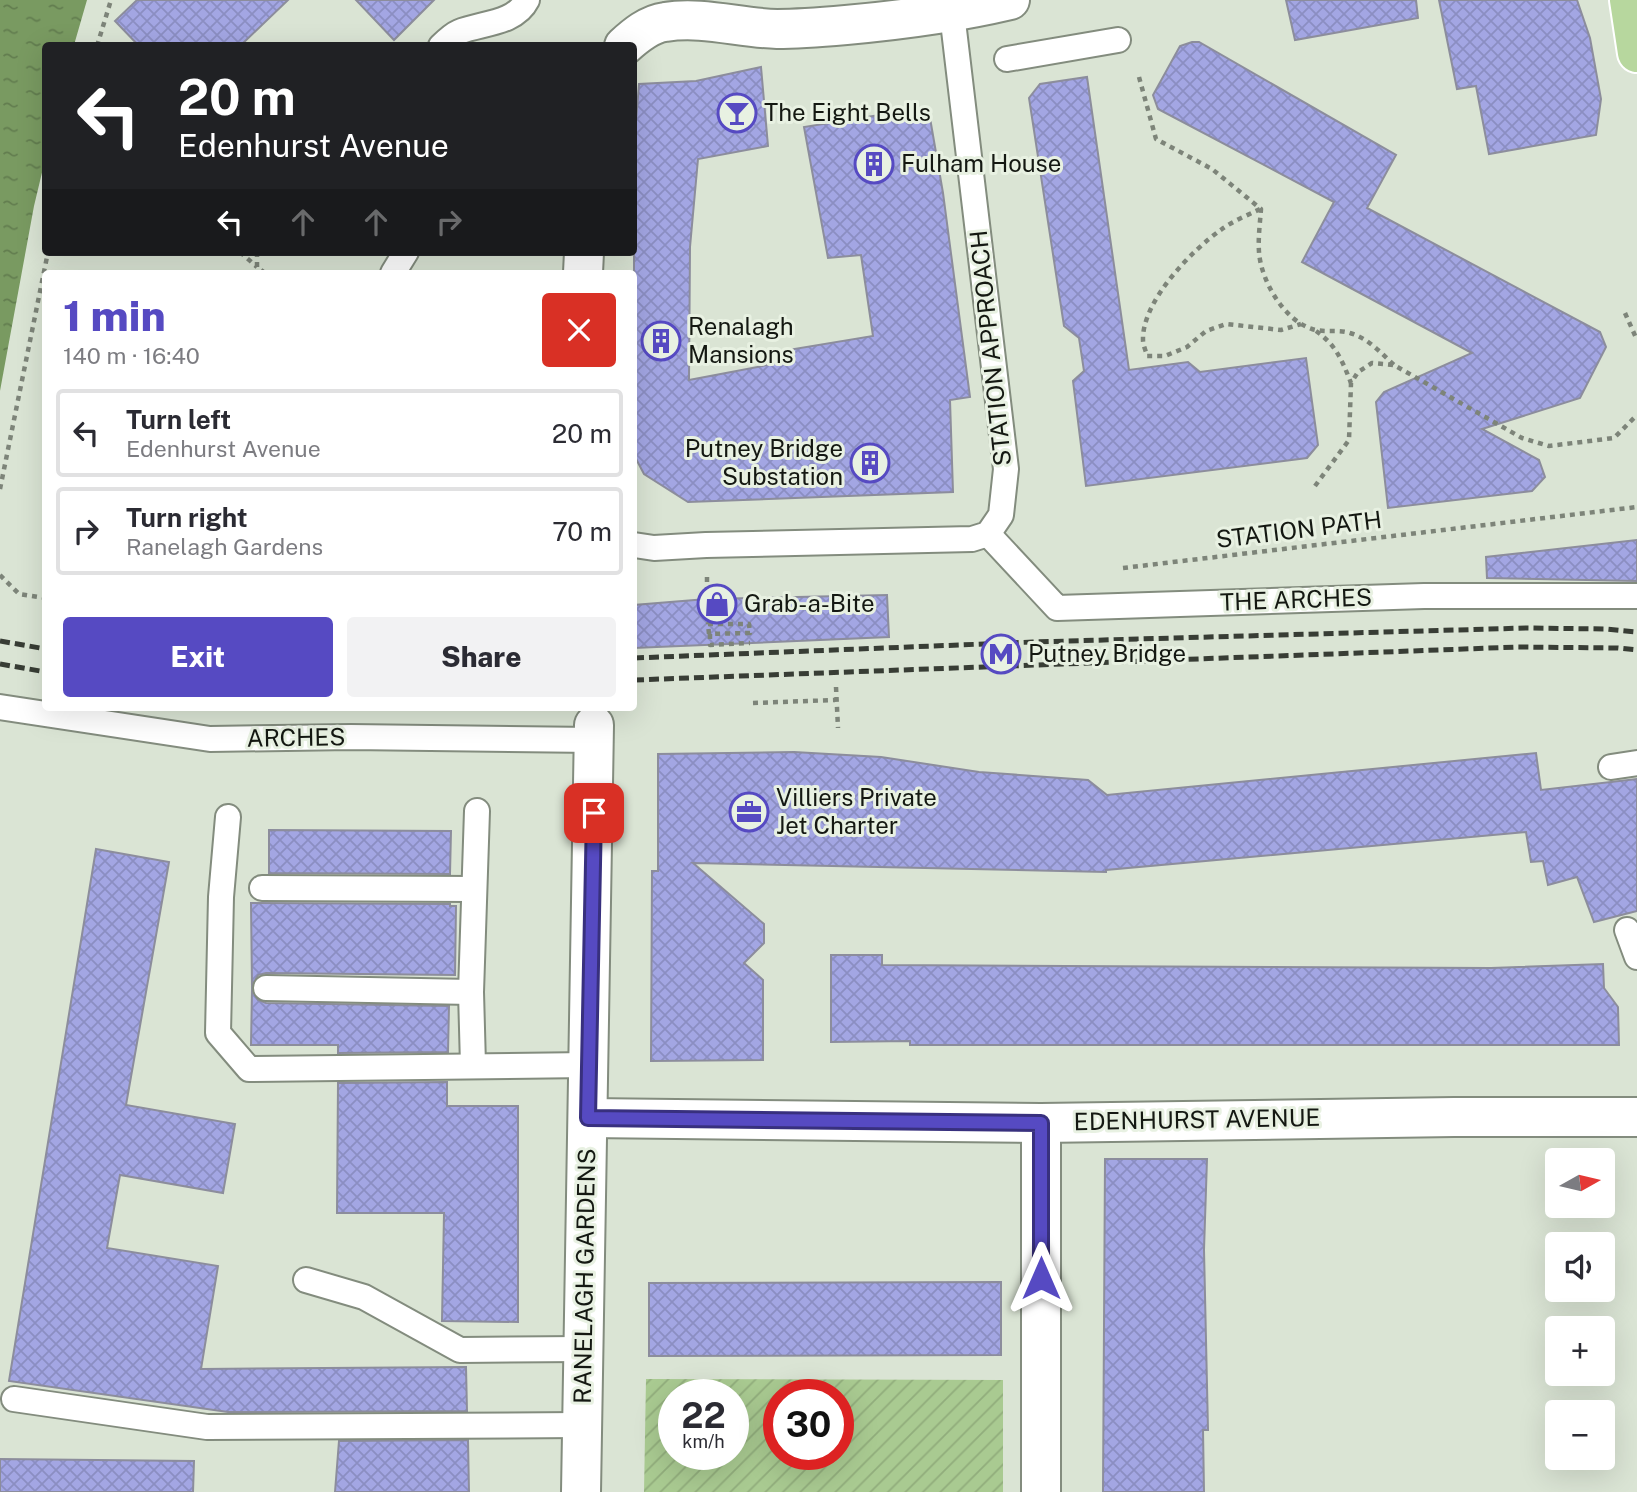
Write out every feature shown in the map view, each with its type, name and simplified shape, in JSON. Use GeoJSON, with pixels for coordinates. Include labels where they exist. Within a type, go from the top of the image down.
{"type":"FeatureCollection","features":[{"type":"Feature","properties":{"kind":"main road"},"geometry":{"type":"LineString","coordinates":[[1629,0],[1637,53]]}},
{"type":"Feature","properties":{"kind":"street"},"geometry":{"type":"LineString","coordinates":[[632,39],[662,22],[695,20],[775,29],[894,22],[953,7],[1010,0]]}},
{"type":"Feature","properties":{"kind":"street","name":"RANELAGH GARDENS"},"geometry":{"type":"LineString","coordinates":[[581,1492],[594,732]]}},
{"type":"Feature","properties":{"kind":"street","name":"EDENHURST AVENUE"},"geometry":{"type":"LineString","coordinates":[[588,1118],[1041,1123],[1454,1116],[1637,1117]]}},
{"type":"Feature","properties":{"kind":"street"},"geometry":{"type":"LineString","coordinates":[[1041,1123],[1041,1492]]}},
{"type":"Feature","properties":{"kind":"lane"},"geometry":{"type":"LineString","coordinates":[[446,42],[458,32],[493,24],[523,8],[527,0]]}},
{"type":"Feature","properties":{"kind":"lane","name":"STATION APPROACH"},"geometry":{"type":"LineString","coordinates":[[953,7],[1006,469],[1000,515],[988,534]]}},
{"type":"Feature","properties":{"kind":"lane"},"geometry":{"type":"LineString","coordinates":[[1007,59],[1118,40]]}},
{"type":"Feature","properties":{"kind":"lane"},"geometry":{"type":"LineString","coordinates":[[637,545],[654,548],[924,542],[972,540],[988,534]]}},
{"type":"Feature","properties":{"kind":"lane","name":"THE ARCHES"},"geometry":{"type":"LineString","coordinates":[[988,534],[1057,608],[1424,596],[1637,596]]}},
{"type":"Feature","properties":{"kind":"lane","name":"ARCHES"},"geometry":{"type":"LineString","coordinates":[[0,707],[210,739],[594,732]]}},
{"type":"Feature","properties":{"kind":"lane"},"geometry":{"type":"LineString","coordinates":[[1611,767],[1637,763]]}},
{"type":"Feature","properties":{"kind":"lane"},"geometry":{"type":"LineString","coordinates":[[473,1065],[471,992],[477,811]]}},
{"type":"Feature","properties":{"kind":"lane"},"geometry":{"type":"LineString","coordinates":[[228,817],[220,897],[218,1033],[249,1069],[589,1065]]}},
{"type":"Feature","properties":{"kind":"lane"},"geometry":{"type":"LineString","coordinates":[[262,888],[473,889]]}},
{"type":"Feature","properties":{"kind":"lane"},"geometry":{"type":"LineString","coordinates":[[1627,930],[1637,957]]}},
{"type":"Feature","properties":{"kind":"lane"},"geometry":{"type":"LineString","coordinates":[[266,988],[471,992]]}},
{"type":"Feature","properties":{"kind":"lane"},"geometry":{"type":"LineString","coordinates":[[306,1280],[364,1297],[460,1350],[583,1349]]}},
{"type":"Feature","properties":{"kind":"lane"},"geometry":{"type":"LineString","coordinates":[[13,1399],[207,1427],[582,1425]]}},
{"type":"Feature","properties":{"kind":"path"},"geometry":{"type":"LineString","coordinates":[[98,42],[111,0]]}},
{"type":"Feature","properties":{"kind":"path"},"geometry":{"type":"LineString","coordinates":[[1139,77],[1156,139],[1212,169],[1261,209]]}},
{"type":"Feature","properties":{"kind":"path"},"geometry":{"type":"LineString","coordinates":[[1261,209],[1259,254],[1269,285],[1280,305],[1301,324],[1331,341],[1351,383],[1349,440],[1315,485]]}},
{"type":"Feature","properties":{"kind":"path"},"geometry":{"type":"LineString","coordinates":[[1261,209],[1224,227],[1196,249],[1169,280],[1150,311],[1143,339],[1147,356],[1166,356],[1187,347],[1206,331],[1226,324],[1281,330],[1301,324]]}},
{"type":"Feature","properties":{"kind":"path"},"geometry":{"type":"LineString","coordinates":[[245,256],[261,270]]}},
{"type":"Feature","properties":{"kind":"path"},"geometry":{"type":"LineString","coordinates":[[257,256],[257,267]]}},
{"type":"Feature","properties":{"kind":"path"},"geometry":{"type":"LineString","coordinates":[[0,489],[42,282]]}},
{"type":"Feature","properties":{"kind":"path"},"geometry":{"type":"LineString","coordinates":[[1625,313],[1637,340]]}},
{"type":"Feature","properties":{"kind":"path"},"geometry":{"type":"LineString","coordinates":[[1315,330],[1350,333],[1372,344],[1394,366],[1522,438],[1549,446],[1614,438],[1637,415]]}},
{"type":"Feature","properties":{"kind":"path"},"geometry":{"type":"LineString","coordinates":[[1351,383],[1358,372],[1372,363],[1394,366]]}},
{"type":"Feature","properties":{"kind":"path","name":"STATION PATH"},"geometry":{"type":"LineString","coordinates":[[1123,568],[1637,507]]}},
{"type":"Feature","properties":{"kind":"path"},"geometry":{"type":"LineString","coordinates":[[0,575],[19,594],[42,597]]}},
{"type":"Feature","properties":{"kind":"path"},"geometry":{"type":"LineString","coordinates":[[709,634],[708,624],[749,624],[750,633],[709,634],[710,645],[750,643]]}},
{"type":"Feature","properties":{"kind":"path"},"geometry":{"type":"LineString","coordinates":[[836,687],[838,728]]}},
{"type":"Feature","properties":{"kind":"path"},"geometry":{"type":"LineString","coordinates":[[753,703],[835,700]]}},
{"type":"Feature","properties":{"kind":"shaded area"},"geometry":{"type":"Polygon","coordinates":[[[646,1379],[658,1379],[658,1470],[749,1470],[749,1379],[763,1379],[763,1470],[854,1470],[854,1380],[1003,1380],[1003,1492],[644,1492],[646,1379]]]}},
{"type":"Feature","properties":{"kind":"water"},"geometry":{"type":"Polygon","coordinates":[[[0,0],[87,0],[75,42],[42,42],[42,173],[0,391],[0,0]]]}},
{"type":"Feature","properties":{"kind":"building"},"geometry":{"type":"Polygon","coordinates":[[[137,0],[288,0],[244,42],[135,42],[115,21],[137,0]]]}},
{"type":"Feature","properties":{"kind":"building"},"geometry":{"type":"Polygon","coordinates":[[[356,0],[434,0],[394,40],[356,0]]]}},
{"type":"Feature","properties":{"kind":"building"},"geometry":{"type":"Polygon","coordinates":[[[1286,0],[1416,0],[1418,18],[1295,40],[1286,0]]]}},
{"type":"Feature","properties":{"kind":"building"},"geometry":{"type":"Polygon","coordinates":[[[1439,0],[1577,0],[1590,38],[1601,99],[1596,135],[1489,154],[1476,86],[1457,89],[1439,0]]]}},
{"type":"Feature","properties":{"kind":"building"},"geometry":{"type":"Polygon","coordinates":[[[1199,42],[1396,155],[1367,208],[1600,332],[1606,347],[1580,398],[1482,429],[1539,460],[1545,477],[1532,491],[1388,508],[1376,402],[1384,392],[1472,353],[1302,262],[1334,202],[1158,109],[1153,95],[1180,46],[1199,42]]]}},
{"type":"Feature","properties":{"kind":"building"},"geometry":{"type":"Polygon","coordinates":[[[761,67],[768,146],[698,159],[690,247],[689,380],[778,363],[776,352],[873,336],[861,255],[828,258],[804,127],[905,111],[907,122],[930,118],[943,193],[970,397],[950,400],[953,492],[688,502],[644,474],[637,461],[637,270],[634,270],[634,256],[637,256],[639,84],[696,81],[761,67]]]}},
{"type":"Feature","properties":{"kind":"building"},"geometry":{"type":"Polygon","coordinates":[[[1087,77],[1129,370],[1188,362],[1200,372],[1306,358],[1318,445],[1307,458],[1086,486],[1073,381],[1084,371],[1079,338],[1064,326],[1029,98],[1040,84],[1087,77]]]}},
{"type":"Feature","properties":{"kind":"building"},"geometry":{"type":"Polygon","coordinates":[[[1637,540],[1637,581],[1487,578],[1486,557],[1637,540]]]}},
{"type":"Feature","properties":{"kind":"building"},"geometry":{"type":"Polygon","coordinates":[[[887,595],[889,637],[637,648],[637,605],[707,599],[887,595]]]}},
{"type":"Feature","properties":{"kind":"building"},"geometry":{"type":"Polygon","coordinates":[[[794,752],[881,757],[979,772],[1088,780],[1107,795],[1536,753],[1541,790],[1637,779],[1637,911],[1594,922],[1577,877],[1548,885],[1543,861],[1531,862],[1526,832],[1106,872],[693,863],[764,924],[764,943],[744,963],[763,980],[763,1060],[651,1061],[652,871],[658,871],[658,754],[794,752]]]}},
{"type":"Feature","properties":{"kind":"building"},"geometry":{"type":"Polygon","coordinates":[[[269,830],[451,831],[450,874],[269,873],[269,830]]]}},
{"type":"Feature","properties":{"kind":"building"},"geometry":{"type":"Polygon","coordinates":[[[96,849],[169,862],[126,1105],[235,1124],[223,1193],[120,1175],[107,1248],[218,1266],[201,1369],[466,1367],[467,1411],[228,1412],[9,1381],[96,849]]]}},
{"type":"Feature","properties":{"kind":"building"},"geometry":{"type":"Polygon","coordinates":[[[251,903],[456,906],[455,975],[266,973],[258,975],[252,986],[251,903]]]}},
{"type":"Feature","properties":{"kind":"building"},"geometry":{"type":"Polygon","coordinates":[[[831,955],[882,955],[882,965],[1491,968],[1603,964],[1604,988],[1618,1007],[1619,1045],[910,1045],[910,1041],[831,1042],[831,955]]]}},
{"type":"Feature","properties":{"kind":"building"},"geometry":{"type":"Polygon","coordinates":[[[252,990],[258,1000],[266,1003],[449,1006],[448,1052],[338,1053],[338,1045],[251,1045],[252,990]]]}},
{"type":"Feature","properties":{"kind":"building"},"geometry":{"type":"Polygon","coordinates":[[[447,1082],[447,1106],[518,1106],[518,1322],[442,1321],[444,1213],[337,1213],[338,1083],[447,1082]]]}},
{"type":"Feature","properties":{"kind":"building"},"geometry":{"type":"Polygon","coordinates":[[[1105,1159],[1207,1159],[1204,1250],[1208,1430],[1203,1430],[1204,1492],[1103,1492],[1105,1159]]]}},
{"type":"Feature","properties":{"kind":"building"},"geometry":{"type":"Polygon","coordinates":[[[1001,1282],[1001,1355],[649,1356],[649,1283],[1001,1282]]]}},
{"type":"Feature","properties":{"kind":"building"},"geometry":{"type":"Polygon","coordinates":[[[468,1440],[469,1492],[335,1492],[339,1441],[468,1440]]]}},
{"type":"Feature","properties":{"kind":"building"},"geometry":{"type":"Polygon","coordinates":[[[0,1459],[194,1461],[193,1492],[0,1492],[0,1459]]]}},
{"type":"Feature","properties":{"kind":"railway"},"geometry":{"type":"LineString","coordinates":[[637,658],[1033,642],[1526,628],[1637,632]]}},
{"type":"Feature","properties":{"kind":"railway"},"geometry":{"type":"LineString","coordinates":[[0,641],[42,648]]}},
{"type":"Feature","properties":{"kind":"railway"},"geometry":{"type":"LineString","coordinates":[[637,680],[1518,647],[1637,650]]}},
{"type":"Feature","properties":{"kind":"railway"},"geometry":{"type":"LineString","coordinates":[[0,664],[42,671]]}},
{"type":"Feature","properties":{"kind":"place","name":"The Eight Bells"},"geometry":{"type":"Point","coordinates":[737,113]}},
{"type":"Feature","properties":{"kind":"place","name":"Fulham House"},"geometry":{"type":"Point","coordinates":[874,164]}},
{"type":"Feature","properties":{"kind":"place","name":"Renalagh Mansions"},"geometry":{"type":"Point","coordinates":[661,341]}},
{"type":"Feature","properties":{"kind":"place","name":"Putney Bridge Substation"},"geometry":{"type":"Point","coordinates":[870,463]}},
{"type":"Feature","properties":{"kind":"place","name":"Grab-a-Bite"},"geometry":{"type":"Point","coordinates":[717,604]}},
{"type":"Feature","properties":{"kind":"place","name":"Putney Bridge"},"geometry":{"type":"Point","coordinates":[1001,654]}},
{"type":"Feature","properties":{"kind":"place","name":"Villiers Private Jet Charter"},"geometry":{"type":"Point","coordinates":[749,812]}},
{"type":"Feature","properties":{"kind":"route"},"geometry":{"type":"LineString","coordinates":[[594,813],[588,1118],[1041,1123],[1041,1278]]}}]}
